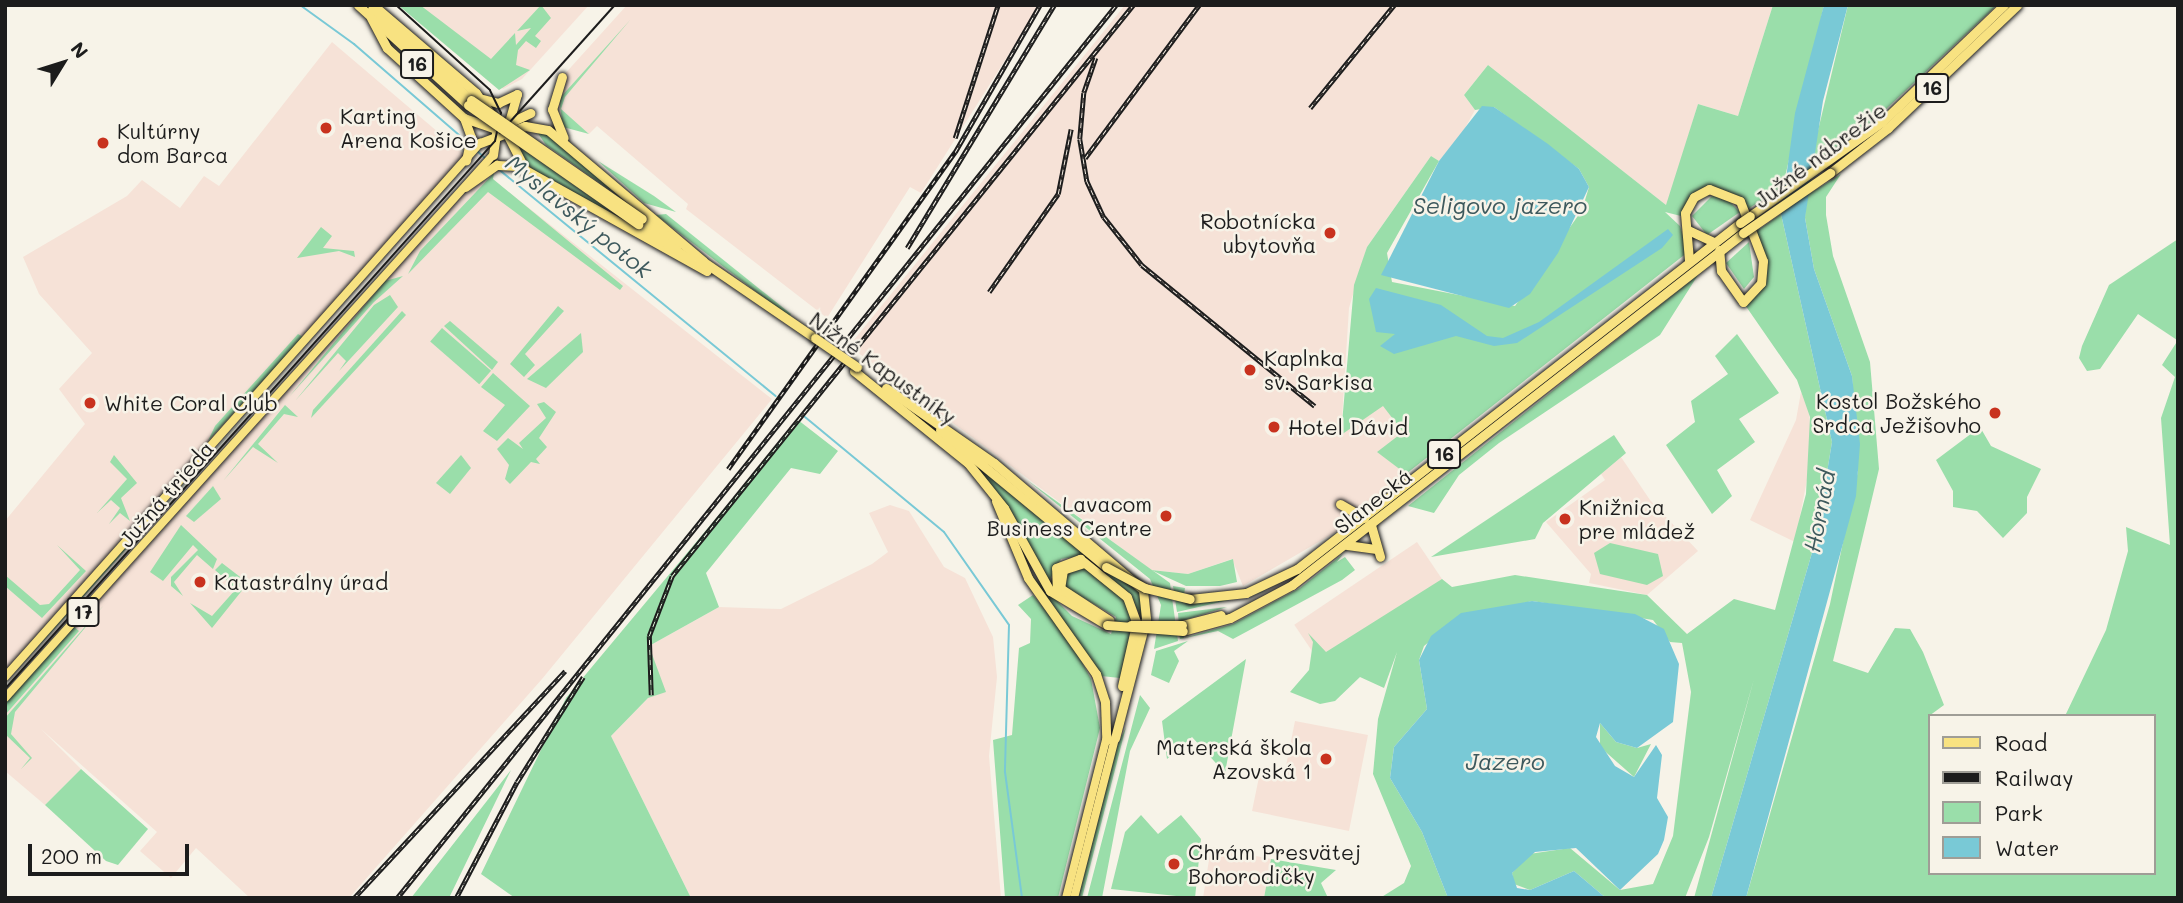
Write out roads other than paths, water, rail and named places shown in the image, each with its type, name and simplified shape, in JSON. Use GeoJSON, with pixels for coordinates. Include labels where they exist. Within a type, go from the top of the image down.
{"type":"FeatureCollection","features":[{"type":"Feature","properties":{"kind":"highway","name":"16"},"geometry":{"type":"LineString","coordinates":[[358,5],[470,102]]}},
{"type":"Feature","properties":{"kind":"highway","name":"16"},"geometry":{"type":"LineString","coordinates":[[371,5],[470,102]]}},
{"type":"Feature","properties":{"kind":"highway"},"geometry":{"type":"LineString","coordinates":[[371,5],[482,99],[498,103],[517,94],[507,128],[527,171]]}},
{"type":"Feature","properties":{"kind":"highway","name":"Južné nábrežie"},"geometry":{"type":"LineString","coordinates":[[1699,266],[1740,223],[1828,169],[1882,122],[2004,5]]}},
{"type":"Feature","properties":{"kind":"highway","name":"Južné nábrežie"},"geometry":{"type":"LineString","coordinates":[[1716,246],[1743,233],[1896,122],[2017,5]]}},
{"type":"Feature","properties":{"kind":"highway"},"geometry":{"type":"LineString","coordinates":[[371,19],[387,48],[464,118],[496,132]]}},
{"type":"Feature","properties":{"kind":"highway"},"geometry":{"type":"LineString","coordinates":[[562,78],[553,115],[572,148]]}},
{"type":"Feature","properties":{"kind":"highway"},"geometry":{"type":"LineString","coordinates":[[482,99],[496,132],[493,156]]}},
{"type":"Feature","properties":{"kind":"highway","name":"Nižné Kapustníky"},"geometry":{"type":"LineString","coordinates":[[470,102],[644,219],[786,322]]}},
{"type":"Feature","properties":{"kind":"highway"},"geometry":{"type":"LineString","coordinates":[[469,155],[476,142],[531,113]]}},
{"type":"Feature","properties":{"kind":"highway"},"geometry":{"type":"LineString","coordinates":[[464,118],[476,142]]}},
{"type":"Feature","properties":{"kind":"highway"},"geometry":{"type":"LineString","coordinates":[[507,128],[539,126],[572,148],[632,198],[644,219]]}},
{"type":"Feature","properties":{"kind":"highway"},"geometry":{"type":"LineString","coordinates":[[466,187],[487,167],[502,164],[527,171],[707,271]]}},
{"type":"Feature","properties":{"kind":"highway"},"geometry":{"type":"LineString","coordinates":[[1687,228],[1716,246],[1725,277],[1743,302],[1762,277],[1740,201],[1723,190],[1702,192],[1687,208],[1687,228],[1689,260]]}},
{"type":"Feature","properties":{"kind":"highway","name":"Nižné Kapustníky"},"geometry":{"type":"LineString","coordinates":[[644,219],[707,271],[886,387],[1106,567],[1145,588],[1190,599],[1246,593],[1287,575]]}},
{"type":"Feature","properties":{"kind":"highway","name":"Slanecká"},"geometry":{"type":"LineString","coordinates":[[1182,628],[1257,605],[1345,545],[1367,521],[1689,260],[1716,246]]}},
{"type":"Feature","properties":{"kind":"highway"},"geometry":{"type":"LineString","coordinates":[[1699,266],[1725,277]]}},
{"type":"Feature","properties":{"kind":"highway","name":"Slanecká"},"geometry":{"type":"LineString","coordinates":[[1287,575],[1349,530],[1367,521],[1699,266]]}},
{"type":"Feature","properties":{"kind":"highway","name":"Nižné Kapustníky"},"geometry":{"type":"LineString","coordinates":[[856,369],[938,436],[994,492]]}},
{"type":"Feature","properties":{"kind":"highway"},"geometry":{"type":"LineString","coordinates":[[886,387],[994,463],[1128,573],[1147,601],[1142,637],[1110,739]]}},
{"type":"Feature","properties":{"kind":"highway","name":"16"},"geometry":{"type":"LineString","coordinates":[[994,492],[1038,574],[1064,603],[1108,623]]}},
{"type":"Feature","properties":{"kind":"highway"},"geometry":{"type":"LineString","coordinates":[[994,492],[1028,578],[1096,674],[1107,712],[1110,739]]}},
{"type":"Feature","properties":{"kind":"highway"},"geometry":{"type":"LineString","coordinates":[[1345,545],[1378,553],[1367,521],[1340,504],[1349,530]]}},
{"type":"Feature","properties":{"kind":"highway"},"geometry":{"type":"LineString","coordinates":[[1064,603],[1052,582],[1056,568],[1069,558],[1086,563],[1127,597],[1142,637]]}},
{"type":"Feature","properties":{"kind":"highway"},"geometry":{"type":"LineString","coordinates":[[1086,563],[1065,568],[1060,587],[1108,623],[1182,628],[1246,604],[1287,575]]}},
{"type":"Feature","properties":{"kind":"highway"},"geometry":{"type":"LineString","coordinates":[[1110,739],[1137,620]]}},
{"type":"Feature","properties":{"kind":"main road","name":"Južná trieda"},"geometry":{"type":"LineString","coordinates":[[5,677],[469,155]]}},
{"type":"Feature","properties":{"kind":"main road"},"geometry":{"type":"LineString","coordinates":[[487,167],[493,156]]}},
{"type":"Feature","properties":{"kind":"main road","name":"Južná trieda"},"geometry":{"type":"LineString","coordinates":[[5,698],[466,187]]}},
{"type":"Feature","properties":{"kind":"main road"},"geometry":{"type":"LineString","coordinates":[[1066,898],[1110,739]]}},
{"type":"Feature","properties":{"kind":"main road"},"geometry":{"type":"LineString","coordinates":[[1074,898],[1110,739]]}},
{"type":"Feature","properties":{"kind":"water"},"geometry":{"type":"Polygon","coordinates":[[[1824,5],[1848,5],[1823,101],[1805,218],[1814,269],[1852,376],[1860,444],[1856,496],[1746,898],[1711,898],[1816,539],[1832,442],[1781,214],[1795,113],[1824,5]]]}},
{"type":"Feature","properties":{"kind":"water","name":"Seligovo jazero"},"geometry":{"type":"Polygon","coordinates":[[[1482,106],[1494,107],[1548,144],[1579,169],[1589,187],[1558,253],[1530,294],[1509,308],[1381,275],[1439,161],[1482,106]]]}},
{"type":"Feature","properties":{"kind":"water"},"geometry":{"type":"Polygon","coordinates":[[[1668,229],[1673,235],[1662,248],[1517,343],[1494,346],[1456,336],[1394,354],[1380,346],[1395,334],[1376,332],[1369,299],[1376,288],[1441,305],[1487,336],[1503,338],[1539,322],[1668,229]]]}},
{"type":"Feature","properties":{"kind":"water","name":"Jazero"},"geometry":{"type":"Polygon","coordinates":[[[1532,601],[1635,614],[1664,629],[1679,664],[1673,722],[1637,748],[1616,742],[1600,723],[1596,737],[1615,766],[1634,777],[1656,745],[1662,755],[1657,798],[1668,817],[1664,840],[1658,854],[1620,890],[1576,848],[1535,852],[1512,873],[1517,888],[1530,890],[1574,871],[1606,898],[1448,898],[1422,832],[1390,778],[1394,747],[1427,709],[1419,660],[1431,636],[1461,613],[1532,601]]]}},
{"type":"Feature","properties":{"kind":"waterway","name":"Myslavský potok"},"geometry":{"type":"LineString","coordinates":[[300,5],[354,44],[467,142]]}},
{"type":"Feature","properties":{"kind":"waterway","name":"Myslavský potok"},"geometry":{"type":"LineString","coordinates":[[476,150],[485,158]]}},
{"type":"Feature","properties":{"kind":"waterway","name":"Myslavský potok"},"geometry":{"type":"LineString","coordinates":[[497,168],[776,396]]}},
{"type":"Feature","properties":{"kind":"waterway","name":"Myslavský potok"},"geometry":{"type":"LineString","coordinates":[[805,417],[944,532],[1009,625],[1005,772],[1022,898]]}},
{"type":"Feature","properties":{"kind":"tram line"},"geometry":{"type":"LineString","coordinates":[[5,689],[495,141],[501,113],[490,90],[396,5]]}},
{"type":"Feature","properties":{"kind":"tram line"},"geometry":{"type":"LineString","coordinates":[[500,133],[615,5]]}},
{"type":"Feature","properties":{"kind":"railway"},"geometry":{"type":"LineString","coordinates":[[955,138],[998,5]]}},
{"type":"Feature","properties":{"kind":"railway"},"geometry":{"type":"LineString","coordinates":[[728,469],[955,152],[1040,5]]}},
{"type":"Feature","properties":{"kind":"railway"},"geometry":{"type":"LineString","coordinates":[[907,248],[1054,5]]}},
{"type":"Feature","properties":{"kind":"railway"},"geometry":{"type":"LineString","coordinates":[[397,898],[1116,5]]}},
{"type":"Feature","properties":{"kind":"railway"},"geometry":{"type":"LineString","coordinates":[[651,695],[649,636],[672,576],[1133,5]]}},
{"type":"Feature","properties":{"kind":"railway"},"geometry":{"type":"LineString","coordinates":[[1085,158],[1199,5]]}},
{"type":"Feature","properties":{"kind":"railway"},"geometry":{"type":"LineString","coordinates":[[1310,108],[1394,5]]}},
{"type":"Feature","properties":{"kind":"railway"},"geometry":{"type":"LineString","coordinates":[[1096,58],[1084,93],[1080,139],[1087,181],[1104,217],[1142,265],[1315,406]]}},
{"type":"Feature","properties":{"kind":"railway"},"geometry":{"type":"LineString","coordinates":[[989,292],[1058,194],[1071,129]]}},
{"type":"Feature","properties":{"kind":"railway"},"geometry":{"type":"LineString","coordinates":[[354,898],[565,671]]}},
{"type":"Feature","properties":{"kind":"railway"},"geometry":{"type":"LineString","coordinates":[[456,898],[517,782],[583,677]]}},
{"type":"Feature","properties":{"kind":"place","name":"Karting Arena Košice"},"geometry":{"type":"Point","coordinates":[326,128]}},
{"type":"Feature","properties":{"kind":"place","name":"Kultúrny dom Barca"},"geometry":{"type":"Point","coordinates":[103,143]}},
{"type":"Feature","properties":{"kind":"place","name":"Robotnícka ubytovňa"},"geometry":{"type":"Point","coordinates":[1330,233]}},
{"type":"Feature","properties":{"kind":"place","name":"Kaplnka sv. Sarkisa"},"geometry":{"type":"Point","coordinates":[1250,370]}},
{"type":"Feature","properties":{"kind":"place","name":"White Coral Club"},"geometry":{"type":"Point","coordinates":[90,403]}},
{"type":"Feature","properties":{"kind":"place","name":"Kostol Božského Srdca Ježišovho"},"geometry":{"type":"Point","coordinates":[1995,413]}},
{"type":"Feature","properties":{"kind":"place","name":"Hotel Dávid"},"geometry":{"type":"Point","coordinates":[1274,427]}},
{"type":"Feature","properties":{"kind":"place","name":"Lavacom Business Centre"},"geometry":{"type":"Point","coordinates":[1166,516]}},
{"type":"Feature","properties":{"kind":"place","name":"Knižnica pre mládež"},"geometry":{"type":"Point","coordinates":[1565,519]}},
{"type":"Feature","properties":{"kind":"place","name":"Katastrálny úrad"},"geometry":{"type":"Point","coordinates":[200,582]}},
{"type":"Feature","properties":{"kind":"place","name":"Materská škola Azovská 1"},"geometry":{"type":"Point","coordinates":[1326,759]}},
{"type":"Feature","properties":{"kind":"place","name":"Chrám Presvätej Bohorodičky"},"geometry":{"type":"Point","coordinates":[1174,864]}},
{"type":"Feature","properties":{"kind":"water label","name":"Hornád"},"geometry":{"type":"Point","coordinates":[1819,511]}}]}
